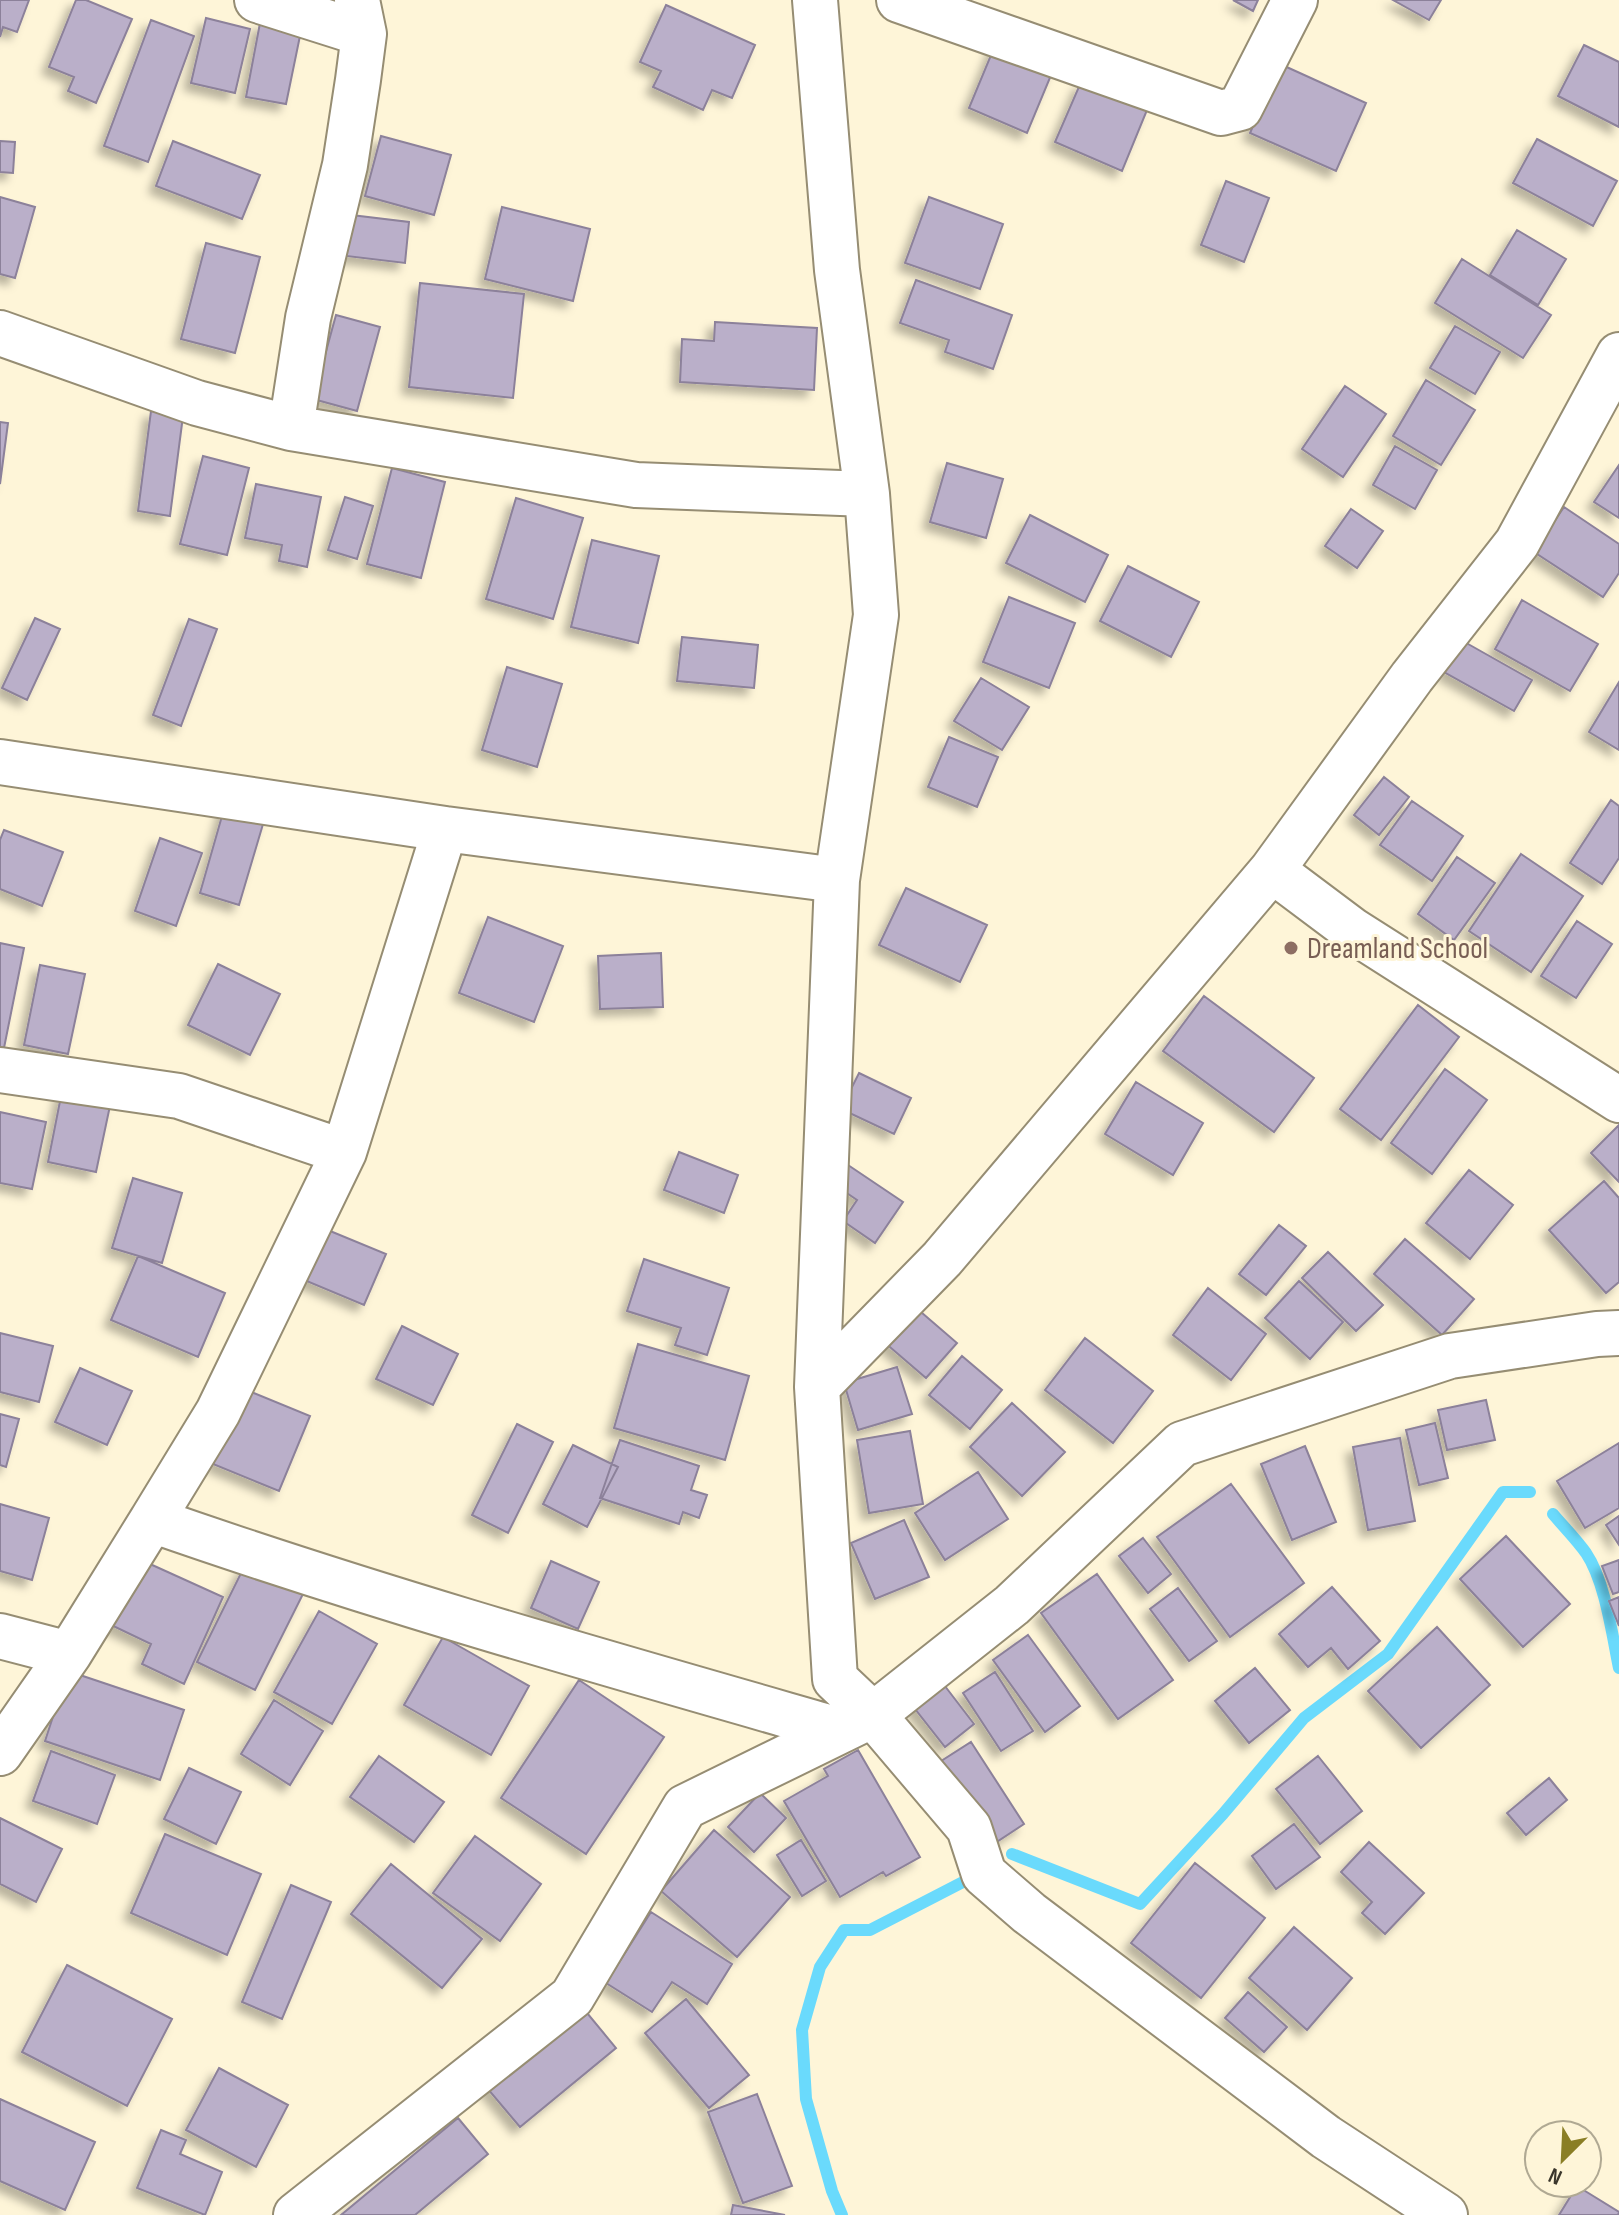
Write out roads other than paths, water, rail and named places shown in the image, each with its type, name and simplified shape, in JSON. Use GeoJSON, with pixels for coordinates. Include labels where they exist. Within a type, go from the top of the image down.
{"type":"FeatureCollection","features":[{"type":"Feature","properties":{"kind":"street"},"geometry":{"type":"LineString","coordinates":[[257,0],[360,17],[345,165],[308,318],[291,428]]}},
{"type":"Feature","properties":{"kind":"street"},"geometry":{"type":"LineString","coordinates":[[815,0],[837,270],[867,494],[876,615],[837,880],[817,1387],[835,1679],[856,1723],[969,1828],[984,1874],[1029,1913],[1326,2137],[1445,2215]]}},
{"type":"Feature","properties":{"kind":"street"},"geometry":{"type":"LineString","coordinates":[[899,0],[1221,113],[1240,108],[1295,0]]}},
{"type":"Feature","properties":{"kind":"street"},"geometry":{"type":"LineString","coordinates":[[0,333],[197,403],[291,428],[636,485],[867,494]]}},
{"type":"Feature","properties":{"kind":"street"},"geometry":{"type":"LineString","coordinates":[[817,1387],[942,1259],[1272,870],[1412,677],[1517,543],[1619,355]]}},
{"type":"Feature","properties":{"kind":"street"},"geometry":{"type":"LineString","coordinates":[[0,762],[445,829],[837,880]]}},
{"type":"Feature","properties":{"kind":"street"},"geometry":{"type":"LineString","coordinates":[[0,1753],[69,1654],[218,1412],[344,1152],[445,829]]}},
{"type":"Feature","properties":{"kind":"street"},"geometry":{"type":"LineString","coordinates":[[1272,870],[1352,930],[1619,1100]]}},
{"type":"Feature","properties":{"kind":"street"},"geometry":{"type":"LineString","coordinates":[[0,1070],[179,1096],[344,1152]]}},
{"type":"Feature","properties":{"kind":"street"},"geometry":{"type":"LineString","coordinates":[[296,2215],[572,1997],[685,1807],[856,1723],[1012,1605],[1182,1444],[1450,1356],[1619,1333]]}},
{"type":"Feature","properties":{"kind":"street"},"geometry":{"type":"LineString","coordinates":[[152,1520],[231,1548],[540,1644],[856,1723]]}},
{"type":"Feature","properties":{"kind":"street"},"geometry":{"type":"LineString","coordinates":[[0,1636],[69,1654]]}},
{"type":"Feature","properties":{"kind":"waterway"},"geometry":{"type":"LineString","coordinates":[[1012,1854],[1140,1904],[1223,1814],[1304,1718],[1388,1654],[1503,1492],[1530,1492]]}},
{"type":"Feature","properties":{"kind":"waterway"},"geometry":{"type":"LineString","coordinates":[[1553,1514],[1593,1565],[1607,1608],[1619,1668]]}},
{"type":"Feature","properties":{"kind":"waterway"},"geometry":{"type":"LineString","coordinates":[[842,2215],[832,2191],[806,2099],[802,2030],[820,1967],[844,1930],[870,1930],[963,1882]]}},
{"type":"Feature","properties":{"kind":"place","name":"Dreamland School"},"geometry":{"type":"Point","coordinates":[1291,948]}}]}
